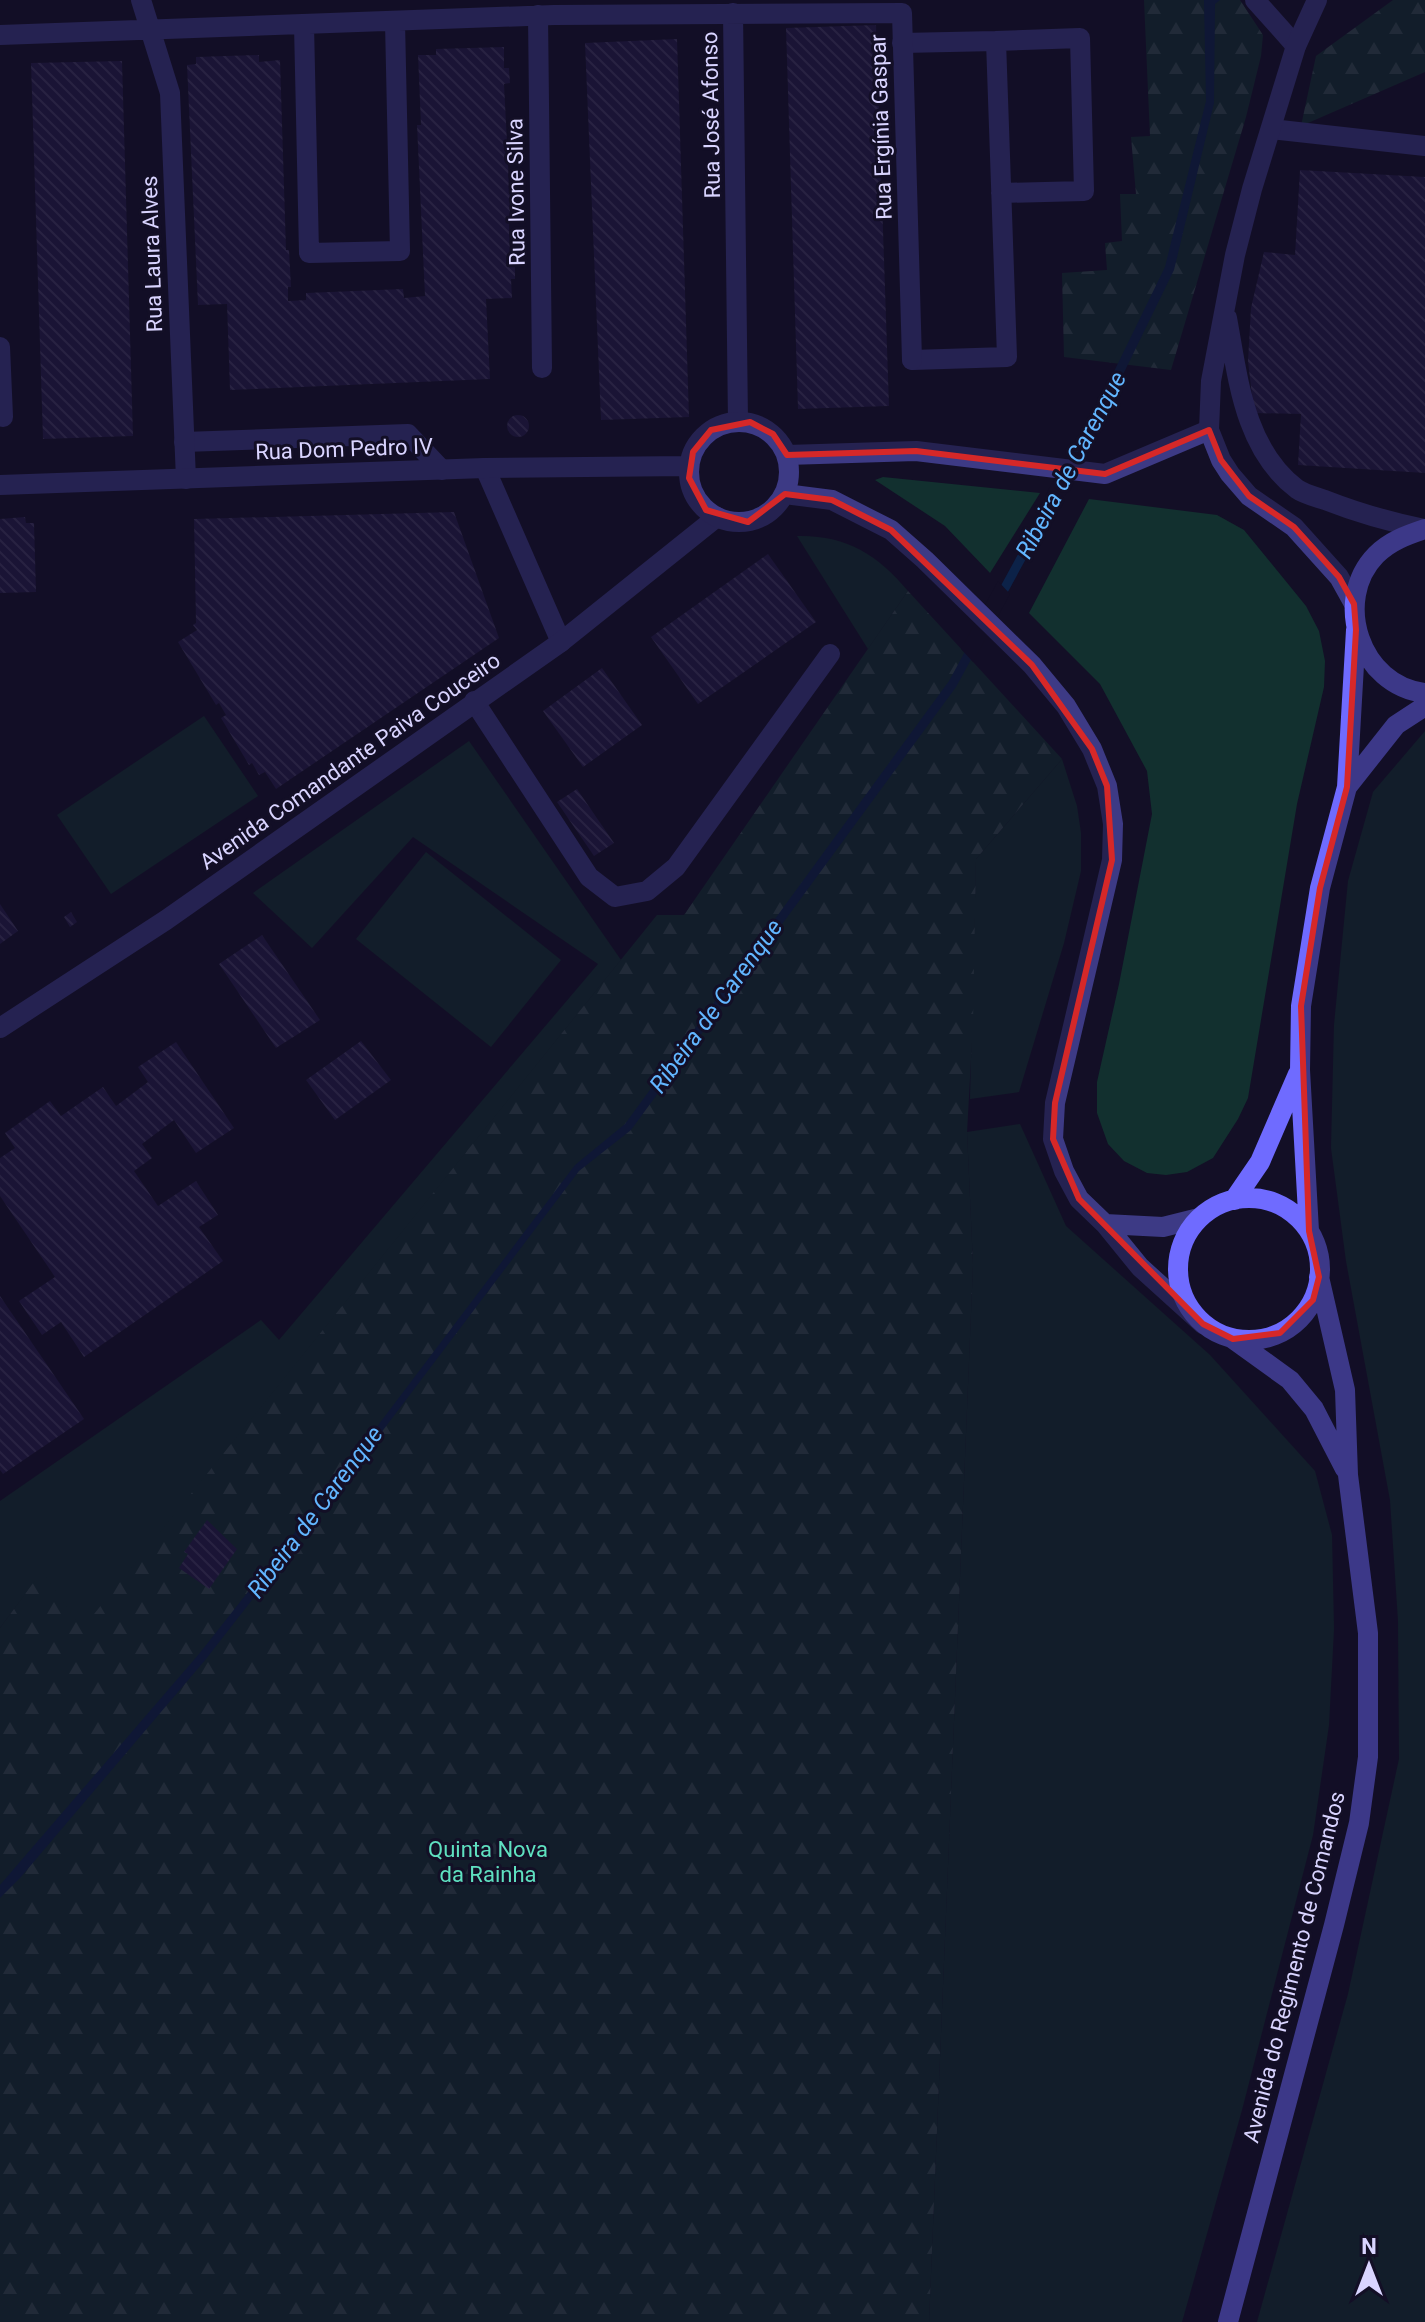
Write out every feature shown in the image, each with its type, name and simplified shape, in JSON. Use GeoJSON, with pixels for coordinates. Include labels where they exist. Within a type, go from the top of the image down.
{"type":"FeatureCollection","features":[{"type":"Feature","properties":{"kind":"main road"},"geometry":{"type":"LineString","coordinates":[[1309,1231],[1284,1208],[1268,1201],[1234,1200],[1215,1207],[1199,1218],[1187,1234],[1179,1253],[1177,1272],[1181,1292],[1190,1309],[1203,1324],[1233,1339],[1257,1340],[1280,1333],[1299,1319],[1313,1300],[1319,1277],[1318,1253],[1309,1231],[1300,1070],[1301,1006],[1320,888],[1347,787],[1356,630],[1354,604],[1360,579],[1376,555],[1397,538],[1425,529]]}},
{"type":"Feature","properties":{"kind":"main road"},"geometry":{"type":"LineString","coordinates":[[1356,630],[1365,652],[1379,670],[1397,684],[1425,693]]}},
{"type":"Feature","properties":{"kind":"main road"},"geometry":{"type":"LineString","coordinates":[[1347,787],[1396,725],[1425,706]]}},
{"type":"Feature","properties":{"kind":"main road"},"geometry":{"type":"LineString","coordinates":[[1234,1200],[1260,1162],[1300,1070]]}},
{"type":"Feature","properties":{"kind":"main road","name":"Avenida do Regimento de Comandos"},"geometry":{"type":"LineString","coordinates":[[1228,2322],[1334,1925],[1359,1823],[1368,1757],[1368,1633],[1348,1475],[1345,1390],[1319,1277]]}},
{"type":"Feature","properties":{"kind":"main road","name":"Avenida do Regimento de Comandos"},"geometry":{"type":"LineString","coordinates":[[1233,1339],[1290,1380],[1314,1409],[1348,1475]]}},
{"type":"Feature","properties":{"kind":"street","name":"Rua Laura Alves"},"geometry":{"type":"LineString","coordinates":[[141,0],[170,93],[186,479]]}},
{"type":"Feature","properties":{"kind":"street"},"geometry":{"type":"LineString","coordinates":[[1317,0],[1296,46],[1252,189],[1224,304],[1211,381],[1209,430],[1230,474],[1249,496],[1294,527],[1339,577],[1354,604]]}},
{"type":"Feature","properties":{"kind":"street"},"geometry":{"type":"LineString","coordinates":[[1259,5],[1296,46]]}},
{"type":"Feature","properties":{"kind":"street","name":"Rua José Afonso"},"geometry":{"type":"LineString","coordinates":[[0,35],[395,22],[548,10],[733,13],[738,422]]}},
{"type":"Feature","properties":{"kind":"street","name":"Rua Ivone Silva"},"geometry":{"type":"LineString","coordinates":[[542,368],[548,10]]}},
{"type":"Feature","properties":{"kind":"street","name":"Rua Ergínia Gaspar"},"geometry":{"type":"LineString","coordinates":[[733,13],[902,13],[912,360],[1007,357],[1001,193]]}},
{"type":"Feature","properties":{"kind":"street"},"geometry":{"type":"LineString","coordinates":[[304,25],[309,253],[400,251],[395,22]]}},
{"type":"Feature","properties":{"kind":"street"},"geometry":{"type":"LineString","coordinates":[[902,43],[1080,38],[1084,191],[1001,193],[996,41]]}},
{"type":"Feature","properties":{"kind":"street"},"geometry":{"type":"LineString","coordinates":[[1271,129],[1425,146]]}},
{"type":"Feature","properties":{"kind":"street"},"geometry":{"type":"LineString","coordinates":[[1224,304],[1239,388],[1257,441],[1273,467],[1299,491],[1368,517],[1425,529]]}},
{"type":"Feature","properties":{"kind":"street"},"geometry":{"type":"LineString","coordinates":[[0,347],[3,417]]}},
{"type":"Feature","properties":{"kind":"street"},"geometry":{"type":"LineString","coordinates":[[750,422],[773,434],[787,455],[790,468],[785,494],[763,517],[748,522],[732,522],[717,517],[698,501],[692,490],[689,466],[693,452],[711,430],[724,423],[750,422]]}},
{"type":"Feature","properties":{"kind":"street"},"geometry":{"type":"LineString","coordinates":[[787,455],[916,451],[1105,474],[1209,430]]}},
{"type":"Feature","properties":{"kind":"street"},"geometry":{"type":"LineString","coordinates":[[184,442],[408,434],[442,470]]}},
{"type":"Feature","properties":{"kind":"street","name":"Rua Dom Pedro IV"},"geometry":{"type":"LineString","coordinates":[[0,485],[485,468],[689,466]]}},
{"type":"Feature","properties":{"kind":"street"},"geometry":{"type":"LineString","coordinates":[[485,468],[561,642]]}},
{"type":"Feature","properties":{"kind":"street"},"geometry":{"type":"LineString","coordinates":[[785,494],[832,500],[891,530],[1032,665],[1066,706],[1092,749],[1107,786],[1113,824],[1112,860],[1055,1103],[1053,1139],[1064,1171],[1079,1199],[1105,1224],[1140,1267],[1203,1324]]}},
{"type":"Feature","properties":{"kind":"street","name":"Avenida Comandante Paiva Couceiro"},"geometry":{"type":"LineString","coordinates":[[0,1028],[166,920],[561,642],[717,517]]}},
{"type":"Feature","properties":{"kind":"street"},"geometry":{"type":"LineString","coordinates":[[474,701],[589,877],[615,897],[647,891],[676,867],[830,654]]}},
{"type":"Feature","properties":{"kind":"street"},"geometry":{"type":"LineString","coordinates":[[1105,1224],[1163,1227],[1199,1218]]}},
{"type":"Feature","properties":{"kind":"highlighted area"},"geometry":{"type":"Polygon","coordinates":[[[750,422],[773,434],[787,455],[916,451],[1105,474],[1209,430],[1221,460],[1249,496],[1294,527],[1339,577],[1354,604],[1356,630],[1347,787],[1320,888],[1301,1006],[1309,1231],[1319,1277],[1313,1300],[1280,1333],[1233,1339],[1203,1324],[1079,1199],[1053,1139],[1055,1103],[1112,860],[1107,786],[1092,749],[1032,665],[891,530],[832,500],[785,494],[748,522],[706,510],[689,478],[693,452],[711,430],[750,422]]]}},
{"type":"Feature","properties":{"kind":"green space"},"geometry":{"type":"Polygon","coordinates":[[[1144,0],[1240,0],[1263,35],[1246,117],[1171,370],[1064,357],[1062,273],[1107,270],[1105,243],[1122,241],[1120,194],[1136,194],[1131,137],[1150,136],[1144,0]]]}},
{"type":"Feature","properties":{"kind":"green space"},"geometry":{"type":"Polygon","coordinates":[[[1393,0],[1425,0],[1425,72],[1301,126],[1316,56],[1393,0]]]}},
{"type":"Feature","properties":{"kind":"green space"},"geometry":{"type":"Polygon","coordinates":[[[883,477],[1040,493],[990,573],[945,526],[875,480],[883,477]]]}},
{"type":"Feature","properties":{"kind":"green space"},"geometry":{"type":"Polygon","coordinates":[[[1089,499],[1217,515],[1244,530],[1306,606],[1319,631],[1325,661],[1324,687],[1297,804],[1248,1098],[1213,1158],[1187,1172],[1166,1175],[1147,1173],[1124,1161],[1108,1144],[1097,1113],[1097,1082],[1152,814],[1147,771],[1100,684],[1029,613],[1089,499]]]}},
{"type":"Feature","properties":{"kind":"green space"},"geometry":{"type":"Polygon","coordinates":[[[797,536],[831,539],[859,549],[884,567],[908,591],[868,649],[797,536]]]}},
{"type":"Feature","properties":{"kind":"green space","name":"Quinta Nova da Rainha"},"geometry":{"type":"Polygon","coordinates":[[[908,591],[1062,759],[976,859],[973,1023],[967,1132],[973,1265],[929,2322],[0,2322],[0,1628],[42,1571],[82,1629],[657,915],[684,915],[908,591]]]}},
{"type":"Feature","properties":{"kind":"green space"},"geometry":{"type":"Polygon","coordinates":[[[204,716],[258,796],[111,894],[57,815],[204,716]]]}},
{"type":"Feature","properties":{"kind":"green space"},"geometry":{"type":"Polygon","coordinates":[[[1425,731],[1425,2322],[1257,2322],[1348,1994],[1399,1759],[1398,1620],[1390,1500],[1346,1261],[1331,1148],[1334,1025],[1348,881],[1373,792],[1425,731]]]}},
{"type":"Feature","properties":{"kind":"green space"},"geometry":{"type":"Polygon","coordinates":[[[469,741],[621,960],[82,1630],[42,1572],[0,1628],[0,1501],[261,1320],[279,1340],[598,964],[413,837],[312,948],[253,893],[469,741]]]}},
{"type":"Feature","properties":{"kind":"green space"},"geometry":{"type":"Polygon","coordinates":[[[1062,759],[1077,806],[1081,833],[1081,871],[1064,943],[1019,1092],[970,1099],[976,859],[1062,759]]]}},
{"type":"Feature","properties":{"kind":"green space"},"geometry":{"type":"Polygon","coordinates":[[[426,852],[561,960],[491,1047],[356,939],[426,852]]]}},
{"type":"Feature","properties":{"kind":"green space"},"geometry":{"type":"Polygon","coordinates":[[[1020,1124],[1066,1226],[1210,1355],[1315,1471],[1332,1535],[1334,1629],[1329,1725],[1313,1835],[1242,2110],[1182,2322],[929,2322],[973,1265],[967,1132],[1020,1124]]]}},
{"type":"Feature","properties":{"kind":"water","name":"Ribeira de Carenque"},"geometry":{"type":"Polygon","coordinates":[[[1204,0],[1220,0],[1215,4],[1214,103],[1174,270],[1093,436],[956,687],[631,1130],[579,1171],[206,1659],[0,1898],[0,1885],[199,1654],[351,1461],[575,1165],[625,1124],[949,681],[1084,433],[1165,267],[1206,101],[1204,0]]]}},
{"type":"Feature","properties":{"kind":"pier"},"geometry":{"type":"Polygon","coordinates":[[[1070,451],[1088,453],[1065,496],[1046,494],[1070,451]]]}},
{"type":"Feature","properties":{"kind":"pier"},"geometry":{"type":"Polygon","coordinates":[[[998,581],[1010,594],[973,662],[961,649],[998,581]]]}},
{"type":"Feature","properties":{"kind":"building"},"geometry":{"type":"Polygon","coordinates":[[[876,25],[889,406],[798,409],[786,28],[876,25]]]}},
{"type":"Feature","properties":{"kind":"building"},"geometry":{"type":"Polygon","coordinates":[[[677,39],[689,417],[601,420],[585,43],[677,39]]]}},
{"type":"Feature","properties":{"kind":"building"},"geometry":{"type":"Polygon","coordinates":[[[504,47],[504,68],[509,68],[510,83],[504,84],[507,143],[512,143],[513,161],[508,161],[513,210],[510,210],[509,222],[510,262],[515,261],[515,279],[511,279],[512,298],[486,299],[490,379],[230,390],[227,304],[198,305],[187,65],[196,64],[196,57],[259,55],[259,62],[280,60],[286,250],[289,250],[291,287],[288,287],[288,301],[306,300],[306,293],[403,289],[404,298],[425,296],[417,125],[421,125],[418,55],[436,55],[436,49],[504,47]]]}},
{"type":"Feature","properties":{"kind":"building"},"geometry":{"type":"Polygon","coordinates":[[[122,61],[133,436],[43,439],[31,63],[122,61]]]}},
{"type":"Feature","properties":{"kind":"building"},"geometry":{"type":"Polygon","coordinates":[[[1300,170],[1425,177],[1425,473],[1298,465],[1301,414],[1254,413],[1248,361],[1251,308],[1264,252],[1295,255],[1300,170]]]}},
{"type":"Feature","properties":{"kind":"building"},"geometry":{"type":"Polygon","coordinates":[[[518,415],[526,418],[529,426],[526,434],[518,437],[510,434],[507,426],[510,418],[518,415]]]}},
{"type":"Feature","properties":{"kind":"building"},"geometry":{"type":"Polygon","coordinates":[[[454,512],[499,638],[276,789],[265,772],[259,775],[252,763],[249,765],[221,718],[226,715],[219,703],[216,705],[178,642],[197,630],[193,625],[196,623],[194,519],[454,512]]]}},
{"type":"Feature","properties":{"kind":"building"},"geometry":{"type":"Polygon","coordinates":[[[25,517],[26,523],[34,523],[36,592],[0,593],[0,519],[25,517]]]}},
{"type":"Feature","properties":{"kind":"building"},"geometry":{"type":"Polygon","coordinates":[[[768,554],[816,622],[698,704],[651,637],[768,554]]]}},
{"type":"Feature","properties":{"kind":"building"},"geometry":{"type":"Polygon","coordinates":[[[602,668],[642,725],[583,767],[543,711],[602,668]]]}},
{"type":"Feature","properties":{"kind":"building"},"geometry":{"type":"Polygon","coordinates":[[[577,789],[614,843],[594,856],[557,802],[577,789]]]}},
{"type":"Feature","properties":{"kind":"building"},"geometry":{"type":"Polygon","coordinates":[[[0,904],[18,931],[0,944],[0,904]]]}},
{"type":"Feature","properties":{"kind":"building"},"geometry":{"type":"Polygon","coordinates":[[[71,912],[77,922],[70,927],[64,917],[71,912]]]}},
{"type":"Feature","properties":{"kind":"building"},"geometry":{"type":"Polygon","coordinates":[[[262,935],[320,1020],[276,1048],[219,964],[262,935]]]}},
{"type":"Feature","properties":{"kind":"building"},"geometry":{"type":"Polygon","coordinates":[[[361,1041],[391,1080],[335,1120],[306,1080],[361,1041]]]}},
{"type":"Feature","properties":{"kind":"building"},"geometry":{"type":"Polygon","coordinates":[[[176,1042],[234,1128],[196,1153],[174,1120],[142,1144],[152,1158],[134,1171],[158,1206],[196,1181],[218,1215],[199,1227],[223,1261],[84,1357],[61,1322],[42,1335],[19,1301],[55,1277],[0,1196],[0,1158],[15,1148],[5,1133],[50,1101],[61,1116],[103,1087],[116,1106],[148,1082],[138,1067],[176,1042]]]}},
{"type":"Feature","properties":{"kind":"building"},"geometry":{"type":"Polygon","coordinates":[[[0,1296],[84,1419],[3,1474],[0,1470],[0,1296]]]}},
{"type":"Feature","properties":{"kind":"building"},"geometry":{"type":"Polygon","coordinates":[[[207,1520],[237,1549],[209,1589],[179,1568],[188,1554],[184,1552],[207,1520]]]}}]}
